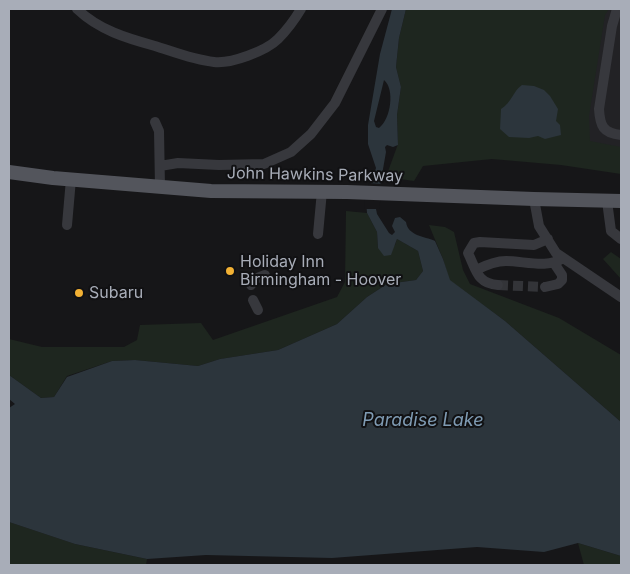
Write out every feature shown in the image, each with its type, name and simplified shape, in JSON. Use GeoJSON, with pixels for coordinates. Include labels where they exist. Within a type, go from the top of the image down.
{"type":"FeatureCollection","features":[{"type":"Feature","properties":{"kind":"main road","name":"John Hawkins Parkway"},"geometry":{"type":"LineString","coordinates":[[9,172],[71,180],[211,191],[322,191],[621,201]]}},
{"type":"Feature","properties":{"kind":"street"},"geometry":{"type":"LineString","coordinates":[[77,9],[105,30],[119,36],[216,63],[232,61],[268,47],[278,39],[301,9]]}},
{"type":"Feature","properties":{"kind":"street"},"geometry":{"type":"LineString","coordinates":[[160,166],[178,163],[264,164],[291,152],[311,134],[335,103],[382,9]]}},
{"type":"Feature","properties":{"kind":"street"},"geometry":{"type":"LineString","coordinates":[[617,9],[612,26],[599,109],[600,120],[604,129],[612,134],[621,135]]}},
{"type":"Feature","properties":{"kind":"street"},"geometry":{"type":"LineString","coordinates":[[155,122],[159,131],[160,186]]}},
{"type":"Feature","properties":{"kind":"street"},"geometry":{"type":"LineString","coordinates":[[67,225],[71,180]]}},
{"type":"Feature","properties":{"kind":"street"},"geometry":{"type":"LineString","coordinates":[[318,234],[322,191]]}},
{"type":"Feature","properties":{"kind":"street"},"geometry":{"type":"LineString","coordinates":[[534,199],[540,226],[556,252],[621,297]]}},
{"type":"Feature","properties":{"kind":"street"},"geometry":{"type":"LineString","coordinates":[[607,201],[611,231],[621,239]]}},
{"type":"Feature","properties":{"kind":"street"},"geometry":{"type":"LineString","coordinates":[[498,285],[484,283],[480,279],[468,253],[474,243],[534,245],[548,239]]}},
{"type":"Feature","properties":{"kind":"street"},"geometry":{"type":"LineString","coordinates":[[476,270],[490,263],[505,261],[554,264],[563,258]]}},
{"type":"Feature","properties":{"kind":"street"},"geometry":{"type":"LineString","coordinates":[[545,287],[558,284],[562,280],[562,275],[554,264]]}},
{"type":"Feature","properties":{"kind":"street"},"geometry":{"type":"LineString","coordinates":[[252,285],[255,279],[265,275]]}},
{"type":"Feature","properties":{"kind":"street"},"geometry":{"type":"LineString","coordinates":[[253,300],[258,310]]}},
{"type":"Feature","properties":{"kind":"shaded area"},"geometry":{"type":"Polygon","coordinates":[[[406,9],[609,9],[605,15],[589,116],[590,141],[621,147],[621,174],[561,165],[492,159],[423,166],[414,181],[386,177],[398,144],[397,115],[401,87],[396,67],[399,38],[406,9]]]}},
{"type":"Feature","properties":{"kind":"shaded area"},"geometry":{"type":"Polygon","coordinates":[[[598,9],[621,9],[621,164],[564,155],[598,9]]]}},
{"type":"Feature","properties":{"kind":"shaded area"},"geometry":{"type":"Polygon","coordinates":[[[346,211],[367,213],[377,232],[378,248],[395,245],[397,239],[418,251],[423,271],[416,280],[387,284],[367,297],[337,324],[278,350],[220,359],[198,366],[135,360],[112,361],[67,376],[54,397],[41,398],[9,375],[9,339],[42,347],[124,347],[137,340],[140,325],[201,323],[213,340],[337,297],[345,282],[346,211]]]}},
{"type":"Feature","properties":{"kind":"shaded area"},"geometry":{"type":"Polygon","coordinates":[[[429,225],[445,227],[454,232],[463,270],[470,284],[559,318],[621,355],[621,422],[505,321],[449,280],[443,259],[429,225]]]}},
{"type":"Feature","properties":{"kind":"shaded area"},"geometry":{"type":"Polygon","coordinates":[[[611,252],[621,259],[621,279],[603,259],[611,252]]]}},
{"type":"Feature","properties":{"kind":"shaded area"},"geometry":{"type":"Polygon","coordinates":[[[9,522],[75,544],[147,559],[146,565],[9,565],[9,522]]]}},
{"type":"Feature","properties":{"kind":"shaded area"},"geometry":{"type":"Polygon","coordinates":[[[578,543],[621,556],[621,565],[584,565],[578,543]]]}},
{"type":"Feature","properties":{"kind":"water","name":"Paradise Lake"},"geometry":{"type":"Polygon","coordinates":[[[392,9],[406,9],[399,38],[396,67],[401,87],[397,115],[398,145],[393,147],[387,145],[385,147],[386,152],[376,209],[377,214],[392,235],[395,232],[392,226],[395,218],[400,217],[406,222],[407,227],[413,233],[435,241],[450,280],[505,321],[621,422],[621,556],[578,543],[544,552],[477,547],[332,558],[206,555],[147,559],[75,544],[9,522],[9,408],[15,404],[9,399],[9,375],[41,398],[54,397],[67,377],[112,361],[135,360],[198,366],[220,359],[278,350],[337,324],[367,297],[387,284],[416,280],[423,271],[418,251],[397,239],[391,255],[384,256],[378,248],[377,232],[367,213],[366,199],[376,168],[368,144],[368,125],[380,54],[392,9]],[[384,80],[374,121],[376,127],[379,128],[389,111],[390,90],[384,80]]]}},
{"type":"Feature","properties":{"kind":"water"},"geometry":{"type":"Polygon","coordinates":[[[522,85],[534,86],[544,90],[550,96],[558,109],[556,121],[560,125],[561,135],[545,139],[538,136],[529,138],[509,137],[500,129],[501,109],[522,85]]]}},
{"type":"Feature","properties":{"kind":"pier"},"geometry":{"type":"Polygon","coordinates":[[[369,183],[383,184],[379,209],[365,209],[364,199],[369,183]]]}},
{"type":"Feature","properties":{"kind":"tunnel"},"geometry":{"type":"LineString","coordinates":[[498,285],[545,287]]}},
{"type":"Feature","properties":{"kind":"place","name":"Holiday Inn Birmingham - Hoover"},"geometry":{"type":"Point","coordinates":[230,271]}},
{"type":"Feature","properties":{"kind":"place","name":"Subaru"},"geometry":{"type":"Point","coordinates":[79,293]}}]}
